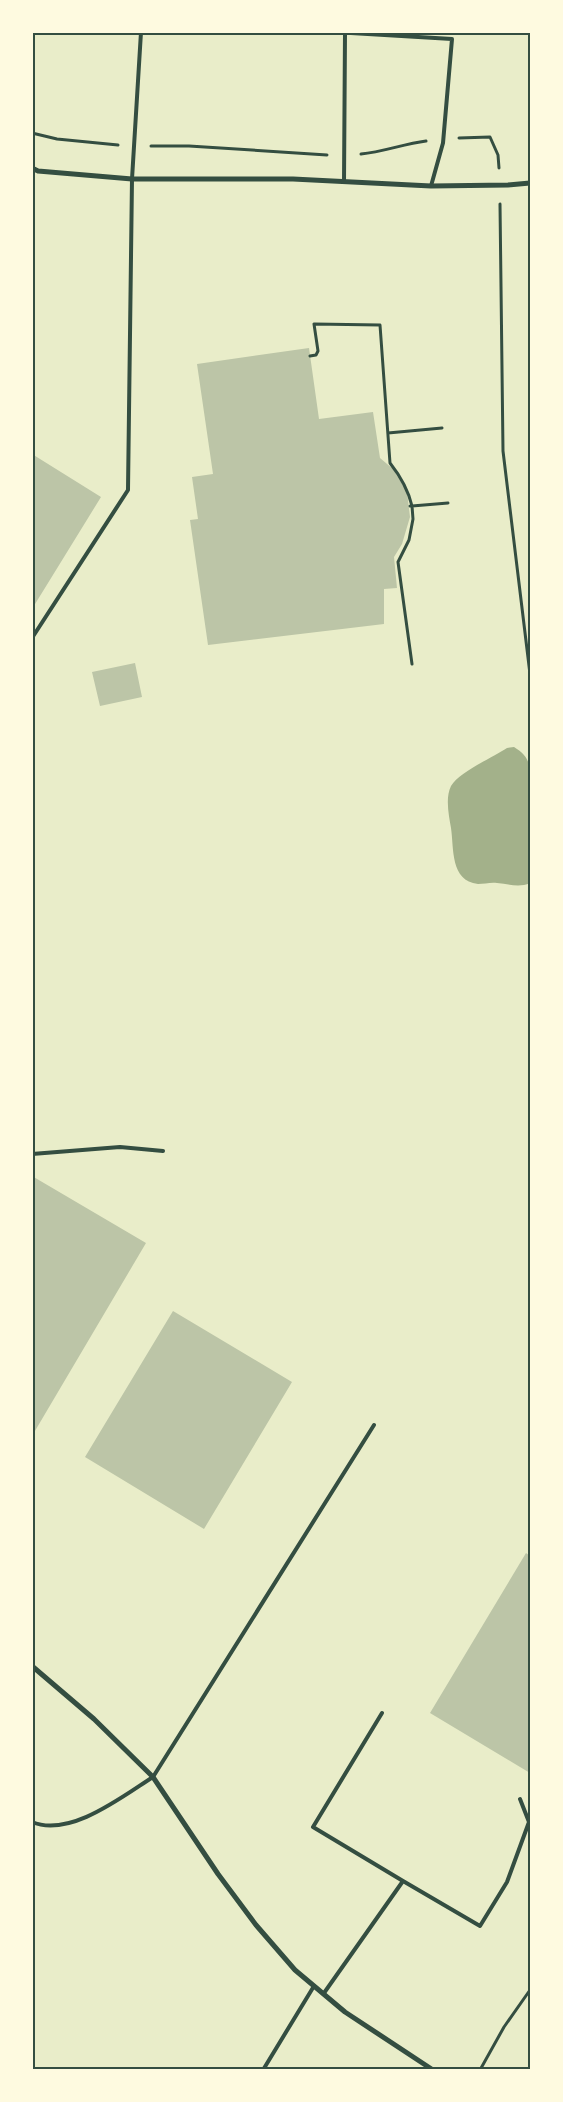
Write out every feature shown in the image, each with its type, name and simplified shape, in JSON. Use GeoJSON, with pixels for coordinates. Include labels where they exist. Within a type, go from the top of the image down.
{"type":"FeatureCollection","features":[{"type":"Feature","properties":{"kind":"street"},"geometry":{"type":"LineString","coordinates":[[32,168],[38,171],[132,179],[293,179],[431,186],[530,183]]}},
{"type":"Feature","properties":{"kind":"street"},"geometry":{"type":"LineString","coordinates":[[32,1666],[94,1719],[153,1777],[218,1874],[256,1924],[295,1970],[345,2012],[433,2070]]}},
{"type":"Feature","properties":{"kind":"lane"},"geometry":{"type":"LineString","coordinates":[[32,638],[128,490],[132,179],[141,32]]}},
{"type":"Feature","properties":{"kind":"lane"},"geometry":{"type":"LineString","coordinates":[[334,32],[452,39],[444,139],[431,186]]}},
{"type":"Feature","properties":{"kind":"lane"},"geometry":{"type":"LineString","coordinates":[[344,182],[345,33]]}},
{"type":"Feature","properties":{"kind":"lane"},"geometry":{"type":"LineString","coordinates":[[32,1154],[120,1147],[163,1150]]}},
{"type":"Feature","properties":{"kind":"lane"},"geometry":{"type":"LineString","coordinates":[[32,1822],[59,1826],[78,1820],[102,1809],[153,1777],[374,1425]]}},
{"type":"Feature","properties":{"kind":"lane"},"geometry":{"type":"LineString","coordinates":[[382,1713],[313,1827],[480,1926],[507,1882],[529,1822],[520,1799]]}},
{"type":"Feature","properties":{"kind":"lane"},"geometry":{"type":"LineString","coordinates":[[324,1993],[403,1881]]}},
{"type":"Feature","properties":{"kind":"lane"},"geometry":{"type":"LineString","coordinates":[[263,2070],[314,1986]]}},
{"type":"Feature","properties":{"kind":"path"},"geometry":{"type":"LineString","coordinates":[[32,133],[57,140],[134,146],[189,146],[344,156],[379,153],[410,143],[490,137],[498,155],[501,185],[503,451],[530,674]]}},
{"type":"Feature","properties":{"kind":"path"},"geometry":{"type":"LineString","coordinates":[[310,356],[316,355],[318,351],[314,324],[380,325],[390,463],[402,478],[413,519],[409,540],[398,562],[412,664]]}},
{"type":"Feature","properties":{"kind":"path"},"geometry":{"type":"LineString","coordinates":[[388,433],[442,428]]}},
{"type":"Feature","properties":{"kind":"path"},"geometry":{"type":"LineString","coordinates":[[411,506],[448,503]]}},
{"type":"Feature","properties":{"kind":"path"},"geometry":{"type":"LineString","coordinates":[[480,2070],[504,2027],[530,1990]]}},
{"type":"Feature","properties":{"kind":"shaded area"},"geometry":{"type":"Polygon","coordinates":[[[514,747],[526,757],[530,772],[530,883],[518,885],[469,882],[462,877],[458,870],[453,854],[448,807],[449,791],[455,781],[468,770],[507,748],[514,747]]]}},
{"type":"Feature","properties":{"kind":"building"},"geometry":{"type":"Polygon","coordinates":[[[309,348],[319,419],[373,412],[380,458],[393,469],[407,492],[410,517],[402,544],[394,557],[397,588],[384,589],[384,624],[208,645],[190,520],[198,519],[192,477],[213,474],[197,364],[309,348]]]}},
{"type":"Feature","properties":{"kind":"building"},"geometry":{"type":"Polygon","coordinates":[[[32,454],[101,497],[32,609],[32,454]]]}},
{"type":"Feature","properties":{"kind":"building"},"geometry":{"type":"Polygon","coordinates":[[[135,663],[142,697],[100,706],[92,672],[135,663]]]}},
{"type":"Feature","properties":{"kind":"building"},"geometry":{"type":"Polygon","coordinates":[[[32,1176],[146,1243],[32,1436],[32,1176]]]}},
{"type":"Feature","properties":{"kind":"building"},"geometry":{"type":"Polygon","coordinates":[[[173,1311],[292,1382],[204,1529],[85,1457],[173,1311]]]}},
{"type":"Feature","properties":{"kind":"building"},"geometry":{"type":"Polygon","coordinates":[[[526,1553],[530,1556],[530,1773],[430,1713],[526,1553]]]}}]}
